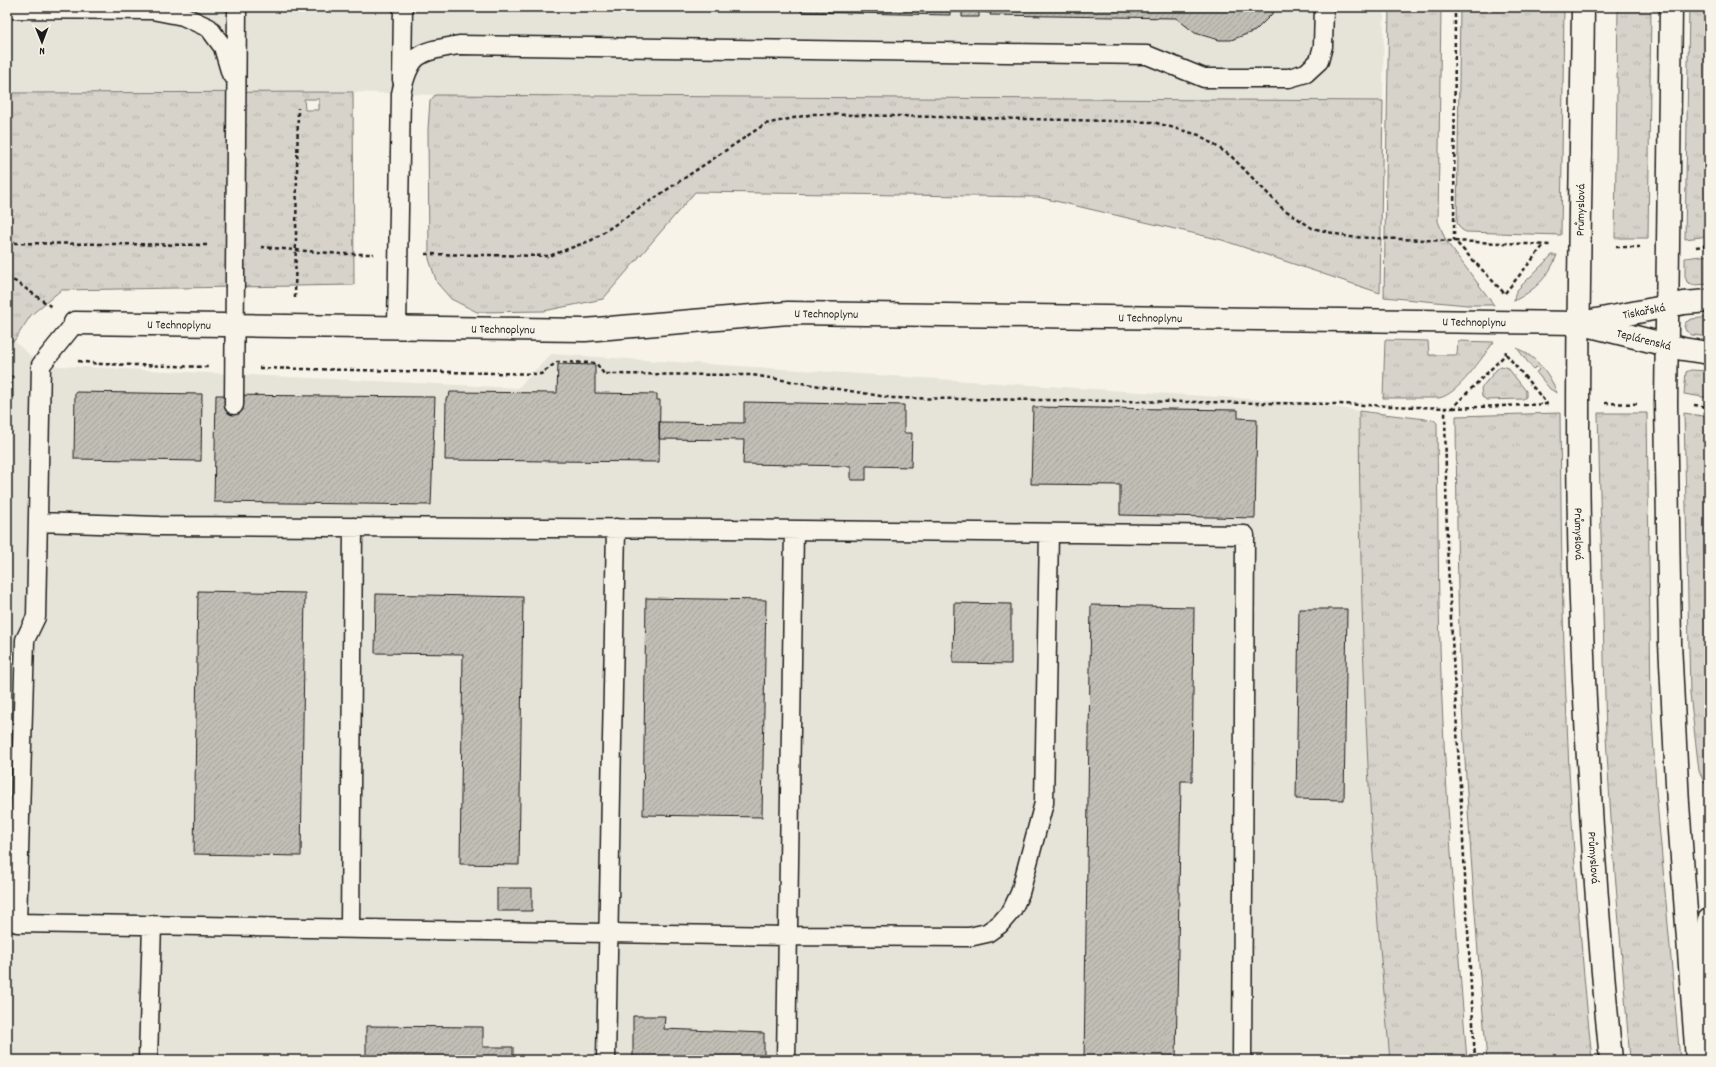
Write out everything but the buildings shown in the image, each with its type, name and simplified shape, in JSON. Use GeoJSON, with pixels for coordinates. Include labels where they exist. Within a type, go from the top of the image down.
{"type":"FeatureCollection","features":[{"type":"Feature","properties":{"kind":"main road","name":"Průmyslová"},"geometry":{"type":"LineString","coordinates":[[1583,7],[1579,323],[1580,571],[1595,875],[1611,1060]]}},
{"type":"Feature","properties":{"kind":"main road"},"geometry":{"type":"LineString","coordinates":[[1671,7],[1666,307],[1666,424],[1670,643],[1678,804],[1694,1037],[1697,1060]]}},
{"type":"Feature","properties":{"kind":"main road","name":"Tiskařská"},"geometry":{"type":"LineString","coordinates":[[1579,323],[1666,307],[1709,301]]}},
{"type":"Feature","properties":{"kind":"main road","name":"U Technoplynu"},"geometry":{"type":"LineString","coordinates":[[74,323],[585,330],[788,313],[1579,323]]}},
{"type":"Feature","properties":{"kind":"main road","name":"Teplárenská"},"geometry":{"type":"LineString","coordinates":[[1579,323],[1666,346],[1709,353]]}},
{"type":"Feature","properties":{"kind":"main road"},"geometry":{"type":"LineString","coordinates":[[1694,1037],[1709,920]]}},
{"type":"Feature","properties":{"kind":"lane"},"geometry":{"type":"LineString","coordinates":[[234,406],[237,7]]}},
{"type":"Feature","properties":{"kind":"lane"},"geometry":{"type":"LineString","coordinates":[[397,327],[403,7]]}},
{"type":"Feature","properties":{"kind":"lane"},"geometry":{"type":"LineString","coordinates":[[402,94],[406,72],[416,58],[429,50],[459,45],[1147,55],[1204,78],[1289,78],[1306,73],[1319,62],[1323,46],[1324,7]]}},
{"type":"Feature","properties":{"kind":"lane"},"geometry":{"type":"LineString","coordinates":[[7,9],[152,10],[183,16],[209,28],[222,47],[236,88]]}},
{"type":"Feature","properties":{"kind":"lane"},"geometry":{"type":"LineString","coordinates":[[74,323],[41,365],[36,617],[25,640],[14,747],[12,923],[789,936],[969,937],[987,933],[1000,924],[1012,910],[1020,893],[1044,803],[1049,533]]}},
{"type":"Feature","properties":{"kind":"lane"},"geometry":{"type":"LineString","coordinates":[[38,522],[159,526],[616,528],[1245,535],[1242,1060]]}},
{"type":"Feature","properties":{"kind":"lane"},"geometry":{"type":"LineString","coordinates":[[350,928],[353,527]]}},
{"type":"Feature","properties":{"kind":"lane"},"geometry":{"type":"LineString","coordinates":[[606,1060],[616,528]]}},
{"type":"Feature","properties":{"kind":"lane"},"geometry":{"type":"LineString","coordinates":[[786,1060],[794,530]]}},
{"type":"Feature","properties":{"kind":"lane"},"geometry":{"type":"LineString","coordinates":[[148,1060],[152,925]]}},
{"type":"Feature","properties":{"kind":"path"},"geometry":{"type":"LineString","coordinates":[[1455,7],[1454,240],[1505,293]]}},
{"type":"Feature","properties":{"kind":"path"},"geometry":{"type":"LineString","coordinates":[[298,108],[294,299],[302,299]]}},
{"type":"Feature","properties":{"kind":"path"},"geometry":{"type":"LineString","coordinates":[[7,243],[235,245],[296,248],[341,254],[549,256],[592,240],[765,124],[813,114],[1153,122],[1199,135],[1231,156],[1282,208],[1312,228],[1349,237],[1454,240],[1560,246]]}},
{"type":"Feature","properties":{"kind":"path"},"geometry":{"type":"LineString","coordinates":[[1505,298],[1505,293],[1544,245]]}},
{"type":"Feature","properties":{"kind":"path"},"geometry":{"type":"LineString","coordinates":[[1616,247],[1648,248]]}},
{"type":"Feature","properties":{"kind":"path"},"geometry":{"type":"LineString","coordinates":[[7,277],[18,282],[74,323]]}},
{"type":"Feature","properties":{"kind":"path"},"geometry":{"type":"LineString","coordinates":[[1505,345],[1506,354],[1548,404]]}},
{"type":"Feature","properties":{"kind":"path"},"geometry":{"type":"LineString","coordinates":[[1452,408],[1506,354]]}},
{"type":"Feature","properties":{"kind":"path"},"geometry":{"type":"LineString","coordinates":[[48,357],[100,364],[541,374],[557,362],[596,363],[604,374],[752,375],[893,398],[1338,404],[1445,408],[1553,404]]}},
{"type":"Feature","properties":{"kind":"path"},"geometry":{"type":"LineString","coordinates":[[1604,403],[1641,404]]}},
{"type":"Feature","properties":{"kind":"path"},"geometry":{"type":"LineString","coordinates":[[1686,404],[1709,407]]}},
{"type":"Feature","properties":{"kind":"path"},"geometry":{"type":"LineString","coordinates":[[1445,408],[1447,546],[1475,1060]]}},
{"type":"Feature","properties":{"kind":"shaded area"},"geometry":{"type":"Polygon","coordinates":[[[7,7],[1384,7],[1383,101],[435,95],[353,92],[7,93],[7,7]]]}},
{"type":"Feature","properties":{"kind":"shaded area"},"geometry":{"type":"Polygon","coordinates":[[[7,341],[14,341],[41,365],[518,388],[551,354],[1311,403],[1359,411],[1360,544],[1375,885],[1390,1060],[7,1060],[7,341]]]}},
{"type":"Feature","properties":{"kind":"green space"},"geometry":{"type":"Polygon","coordinates":[[[1389,7],[1441,7],[1438,221],[1446,241],[1494,305],[1467,305],[1384,297],[1389,7]]]}},
{"type":"Feature","properties":{"kind":"green space"},"geometry":{"type":"Polygon","coordinates":[[[1460,7],[1564,7],[1561,235],[1466,232],[1462,230],[1457,223],[1460,7]]]}},
{"type":"Feature","properties":{"kind":"green space"},"geometry":{"type":"Polygon","coordinates":[[[1618,7],[1651,7],[1648,238],[1615,238],[1618,7]]]}},
{"type":"Feature","properties":{"kind":"green space"},"geometry":{"type":"Polygon","coordinates":[[[1689,7],[1709,7],[1709,236],[1685,239],[1689,7]]]}},
{"type":"Feature","properties":{"kind":"green space"},"geometry":{"type":"Polygon","coordinates":[[[353,92],[354,285],[61,290],[31,315],[14,341],[7,341],[7,93],[353,92]],[[304,99],[305,110],[319,110],[319,99],[304,99]]]}},
{"type":"Feature","properties":{"kind":"green space"},"geometry":{"type":"Polygon","coordinates":[[[435,95],[1383,101],[1380,293],[1222,240],[1038,197],[695,192],[603,299],[544,311],[477,312],[451,299],[437,283],[429,259],[428,129],[430,101],[435,95]]]}},
{"type":"Feature","properties":{"kind":"green space"},"geometry":{"type":"Polygon","coordinates":[[[1552,255],[1557,255],[1550,270],[1535,287],[1514,301],[1517,290],[1552,255]]]}},
{"type":"Feature","properties":{"kind":"green space"},"geometry":{"type":"Polygon","coordinates":[[[1709,255],[1709,284],[1694,285],[1687,282],[1685,276],[1685,258],[1709,255]]]}},
{"type":"Feature","properties":{"kind":"green space"},"geometry":{"type":"Polygon","coordinates":[[[1709,317],[1709,337],[1692,335],[1686,331],[1684,326],[1686,322],[1692,319],[1709,317]]]}},
{"type":"Feature","properties":{"kind":"green space"},"geometry":{"type":"Polygon","coordinates":[[[1385,340],[1428,341],[1429,355],[1457,355],[1458,341],[1494,342],[1462,383],[1447,395],[1439,398],[1383,398],[1385,340]]]}},
{"type":"Feature","properties":{"kind":"green space"},"geometry":{"type":"Polygon","coordinates":[[[1517,348],[1531,356],[1542,366],[1554,385],[1557,393],[1550,389],[1536,372],[1539,370],[1536,367],[1533,369],[1517,348]]]}},
{"type":"Feature","properties":{"kind":"green space"},"geometry":{"type":"Polygon","coordinates":[[[1501,366],[1508,368],[1526,391],[1526,397],[1523,399],[1487,400],[1482,397],[1481,388],[1501,366]]]}},
{"type":"Feature","properties":{"kind":"green space"},"geometry":{"type":"Polygon","coordinates":[[[1691,370],[1709,371],[1709,398],[1684,394],[1686,372],[1691,370]]]}},
{"type":"Feature","properties":{"kind":"green space"},"geometry":{"type":"Polygon","coordinates":[[[1359,411],[1434,420],[1437,423],[1441,686],[1451,850],[1467,1060],[1390,1060],[1371,825],[1365,707],[1360,529],[1359,411]]]}},
{"type":"Feature","properties":{"kind":"green space"},"geometry":{"type":"Polygon","coordinates":[[[1560,413],[1565,683],[1571,807],[1592,1060],[1487,1060],[1468,808],[1461,686],[1456,416],[1560,413]]]}},
{"type":"Feature","properties":{"kind":"green space"},"geometry":{"type":"Polygon","coordinates":[[[1598,413],[1647,413],[1651,699],[1656,790],[1680,1060],[1630,1060],[1612,835],[1606,737],[1598,413]]]}},
{"type":"Feature","properties":{"kind":"green space"},"geometry":{"type":"Polygon","coordinates":[[[1684,413],[1709,417],[1709,781],[1705,783],[1699,771],[1690,694],[1684,413]]]}}]}
